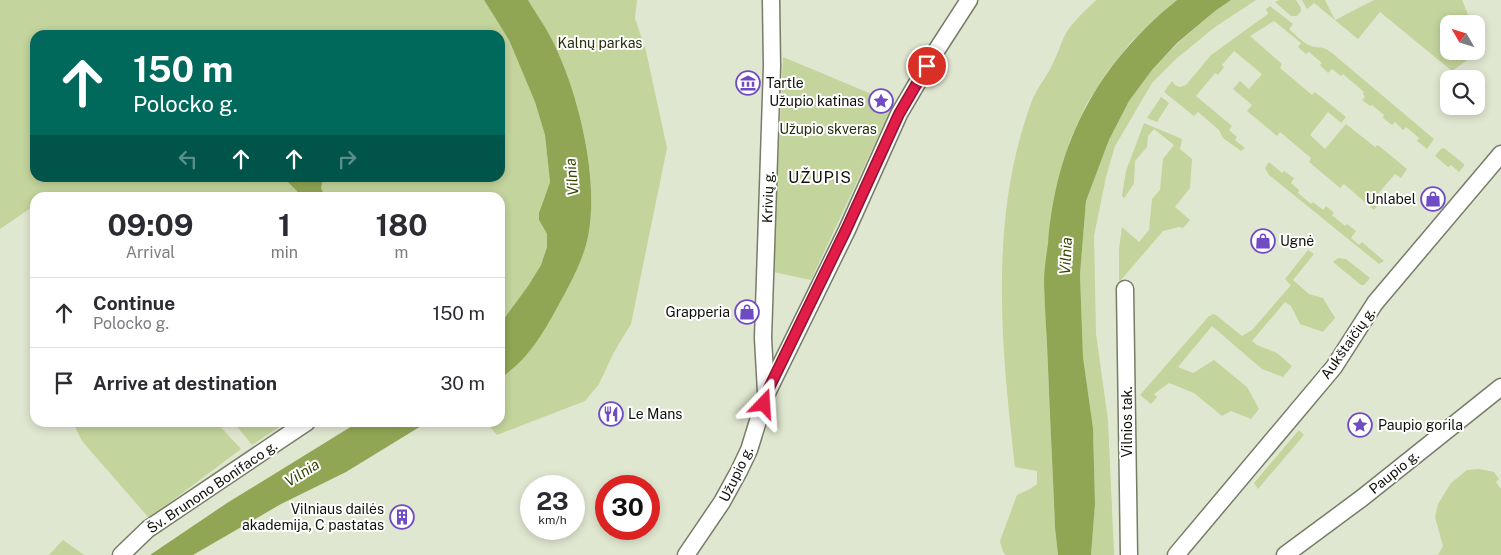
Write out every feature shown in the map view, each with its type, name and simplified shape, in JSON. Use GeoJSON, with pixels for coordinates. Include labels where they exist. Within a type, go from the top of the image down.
{"type":"FeatureCollection","features":[{"type":"Feature","properties":{"kind":"street","name":"Krivių g."},"geometry":{"type":"LineString","coordinates":[[766,394],[763,338],[772,66],[771,0]]}},
{"type":"Feature","properties":{"kind":"street","name":"Užupio g."},"geometry":{"type":"LineString","coordinates":[[686,555],[722,502],[749,450],[766,394],[846,230],[899,114],[936,50],[970,0]]}},
{"type":"Feature","properties":{"kind":"street","name":"Aukštaičių g."},"geometry":{"type":"LineString","coordinates":[[1176,555],[1339,361],[1375,303],[1501,154]]}},
{"type":"Feature","properties":{"kind":"street","name":"Vilnios tak."},"geometry":{"type":"LineString","coordinates":[[1125,289],[1129,555]]}},
{"type":"Feature","properties":{"kind":"street","name":"Paupio g."},"geometry":{"type":"LineString","coordinates":[[1285,555],[1362,498],[1501,387]]}},
{"type":"Feature","properties":{"kind":"street","name":"Šv. Brunono Bonifaco g."},"geometry":{"type":"LineString","coordinates":[[121,555],[148,529],[301,427]]}},
{"type":"Feature","properties":{"kind":"green space"},"geometry":{"type":"Polygon","coordinates":[[[0,0],[484,0],[503,30],[30,30],[30,182],[505,182],[505,34],[535,102],[545,135],[550,182],[539,213],[539,220],[547,234],[547,247],[541,265],[505,317],[505,192],[30,192],[30,208],[0,229],[0,0]]]}},
{"type":"Feature","properties":{"kind":"green space","name":"Kalnų parkas"},"geometry":{"type":"Polygon","coordinates":[[[528,0],[637,0],[635,18],[646,51],[667,148],[631,324],[614,352],[599,384],[585,401],[497,435],[490,427],[505,427],[505,374],[533,346],[546,327],[576,270],[584,251],[589,231],[591,186],[589,161],[579,112],[564,66],[546,28],[528,0]]]}},
{"type":"Feature","properties":{"kind":"green space"},"geometry":{"type":"Polygon","coordinates":[[[1096,0],[1177,0],[1131,42],[1107,72],[1086,105],[1070,140],[1044,283],[1055,528],[1058,555],[1006,555],[1003,552],[1000,541],[1017,495],[1037,484],[1037,471],[1015,467],[1010,421],[1003,328],[1002,281],[1004,234],[1009,188],[1019,143],[1033,98],[1050,69],[1070,27],[1096,0]]]}},
{"type":"Feature","properties":{"kind":"green space"},"geometry":{"type":"Polygon","coordinates":[[[1231,0],[1256,0],[1215,27],[1176,59],[1152,83],[1115,146],[1106,177],[1094,236],[1096,334],[1108,420],[1114,555],[1091,555],[1095,504],[1093,428],[1083,357],[1080,274],[1086,201],[1109,140],[1129,101],[1152,70],[1178,43],[1215,11],[1231,0]]]}},
{"type":"Feature","properties":{"kind":"green space"},"geometry":{"type":"Polygon","coordinates":[[[1279,0],[1296,0],[1301,11],[1297,16],[1291,16],[1275,2],[1279,0]]]}},
{"type":"Feature","properties":{"kind":"green space"},"geometry":{"type":"Polygon","coordinates":[[[1302,0],[1325,0],[1335,20],[1374,0],[1462,0],[1468,15],[1440,15],[1440,60],[1468,60],[1451,70],[1380,12],[1358,39],[1314,3],[1307,9],[1302,0]]]}},
{"type":"Feature","properties":{"kind":"green space"},"geometry":{"type":"Polygon","coordinates":[[[1270,6],[1293,24],[1289,29],[1301,40],[1309,45],[1332,53],[1434,139],[1427,149],[1417,141],[1419,138],[1406,127],[1403,130],[1395,122],[1392,125],[1372,105],[1370,106],[1362,100],[1365,97],[1364,92],[1343,74],[1341,76],[1332,69],[1328,73],[1320,65],[1322,63],[1309,52],[1306,54],[1298,47],[1301,43],[1274,21],[1250,36],[1282,64],[1280,68],[1312,95],[1315,92],[1346,117],[1341,123],[1328,112],[1310,135],[1325,149],[1346,124],[1375,147],[1378,145],[1407,169],[1401,178],[1395,174],[1376,196],[1381,201],[1374,210],[1344,184],[1340,188],[1309,162],[1311,158],[1280,132],[1277,136],[1247,111],[1252,105],[1233,89],[1240,81],[1249,89],[1262,74],[1234,51],[1222,65],[1224,67],[1218,75],[1215,73],[1196,96],[1232,126],[1229,130],[1237,137],[1235,140],[1245,148],[1241,151],[1223,138],[1219,130],[1198,112],[1194,116],[1164,92],[1172,81],[1180,87],[1186,85],[1211,55],[1268,14],[1266,9],[1270,6]]]}},
{"type":"Feature","properties":{"kind":"green space","name":"Užupio skveras"},"geometry":{"type":"Polygon","coordinates":[[[783,57],[886,100],[891,109],[811,280],[773,272],[783,57]]]}},
{"type":"Feature","properties":{"kind":"green space"},"geometry":{"type":"Polygon","coordinates":[[[1161,97],[1169,103],[1157,122],[1147,118],[1161,97]]]}},
{"type":"Feature","properties":{"kind":"green space"},"geometry":{"type":"Polygon","coordinates":[[[1144,123],[1182,139],[1180,149],[1192,159],[1190,188],[1175,207],[1190,220],[1183,228],[1179,227],[1163,231],[1119,281],[1119,249],[1122,227],[1139,242],[1149,230],[1152,199],[1160,190],[1163,159],[1174,145],[1154,129],[1148,136],[1147,147],[1135,161],[1134,184],[1124,198],[1122,196],[1126,171],[1144,123]]]}},
{"type":"Feature","properties":{"kind":"green space"},"geometry":{"type":"Polygon","coordinates":[[[1444,148],[1464,164],[1459,172],[1451,165],[1448,167],[1435,156],[1444,148]]]}},
{"type":"Feature","properties":{"kind":"green space"},"geometry":{"type":"Polygon","coordinates":[[[1269,162],[1282,173],[1284,171],[1294,178],[1291,183],[1299,190],[1298,193],[1311,204],[1313,202],[1323,210],[1326,206],[1334,213],[1332,215],[1345,226],[1347,224],[1356,231],[1351,238],[1359,245],[1362,242],[1384,261],[1379,264],[1269,175],[1265,168],[1269,162]]]}},
{"type":"Feature","properties":{"kind":"green space"},"geometry":{"type":"Polygon","coordinates":[[[1308,250],[1314,254],[1293,280],[1309,294],[1323,298],[1335,318],[1323,332],[1300,324],[1291,306],[1285,302],[1252,341],[1277,353],[1292,366],[1283,377],[1262,369],[1212,326],[1178,367],[1193,373],[1214,360],[1247,387],[1259,409],[1251,419],[1231,411],[1222,416],[1194,393],[1169,383],[1154,394],[1157,397],[1151,404],[1140,395],[1209,316],[1216,315],[1242,336],[1252,330],[1291,285],[1285,279],[1308,250]]]}},
{"type":"Feature","properties":{"kind":"green space"},"geometry":{"type":"Polygon","coordinates":[[[1338,258],[1346,259],[1370,278],[1364,285],[1361,285],[1333,262],[1338,258]]]}},
{"type":"Feature","properties":{"kind":"green space"},"geometry":{"type":"Polygon","coordinates":[[[75,427],[221,427],[241,449],[149,518],[82,441],[75,427]]]}},
{"type":"Feature","properties":{"kind":"green space"},"geometry":{"type":"Polygon","coordinates":[[[237,427],[279,427],[252,445],[237,427]]]}},
{"type":"Feature","properties":{"kind":"green space"},"geometry":{"type":"Polygon","coordinates":[[[1299,430],[1304,435],[1258,489],[1254,483],[1299,430]]]}},
{"type":"Feature","properties":{"kind":"green space"},"geometry":{"type":"Polygon","coordinates":[[[1479,469],[1494,472],[1499,479],[1496,482],[1501,488],[1501,555],[1438,555],[1443,546],[1435,517],[1438,504],[1451,483],[1467,470],[1479,469]]]}},
{"type":"Feature","properties":{"kind":"green space"},"geometry":{"type":"Polygon","coordinates":[[[63,540],[84,555],[49,555],[63,540]]]}},
{"type":"Feature","properties":{"kind":"water","name":"Vilnia"},"geometry":{"type":"Polygon","coordinates":[[[484,0],[528,0],[555,46],[572,88],[589,161],[591,186],[589,231],[576,271],[567,290],[533,347],[518,364],[505,374],[505,317],[541,265],[547,247],[547,234],[539,220],[539,213],[550,182],[545,135],[535,102],[505,30],[503,30],[484,0]]]}},
{"type":"Feature","properties":{"kind":"water","name":"Vilnia"},"geometry":{"type":"Polygon","coordinates":[[[1177,0],[1231,0],[1177,43],[1152,70],[1129,101],[1109,140],[1086,201],[1080,274],[1083,357],[1093,428],[1095,504],[1091,555],[1058,555],[1055,528],[1044,285],[1053,207],[1060,172],[1071,139],[1103,79],[1124,51],[1177,0]]]}},
{"type":"Feature","properties":{"kind":"water"},"geometry":{"type":"Polygon","coordinates":[[[288,182],[322,182],[321,188],[323,192],[297,191],[288,182]]]}},
{"type":"Feature","properties":{"kind":"water","name":"Vilnia"},"geometry":{"type":"Polygon","coordinates":[[[350,427],[419,427],[346,472],[281,504],[193,555],[150,555],[227,503],[350,427]]]}},
{"type":"Feature","properties":{"kind":"place","name":"Tartle"},"geometry":{"type":"Point","coordinates":[748,83]}},
{"type":"Feature","properties":{"kind":"place","name":"Užupio katinas"},"geometry":{"type":"Point","coordinates":[881,101]}},
{"type":"Feature","properties":{"kind":"place","name":"Unlabel"},"geometry":{"type":"Point","coordinates":[1433,199]}},
{"type":"Feature","properties":{"kind":"place","name":"Ugnė"},"geometry":{"type":"Point","coordinates":[1263,241]}},
{"type":"Feature","properties":{"kind":"place","name":"Grapperia"},"geometry":{"type":"Point","coordinates":[747,312]}},
{"type":"Feature","properties":{"kind":"place","name":"Le Mans"},"geometry":{"type":"Point","coordinates":[611,414]}},
{"type":"Feature","properties":{"kind":"place","name":"Paupio gorila"},"geometry":{"type":"Point","coordinates":[1360,425]}},
{"type":"Feature","properties":{"kind":"place","name":"Vilniaus dailės akademija, C pastatas"},"geometry":{"type":"Point","coordinates":[402,517]}},
{"type":"Feature","properties":{"kind":"district","name":"UŽUPIS"},"geometry":{"type":"Point","coordinates":[820,177]}},
{"type":"Feature","properties":{"kind":"route"},"geometry":{"type":"LineString","coordinates":[[764,404],[766,394],[870,180],[899,114],[927,66]]}}]}
